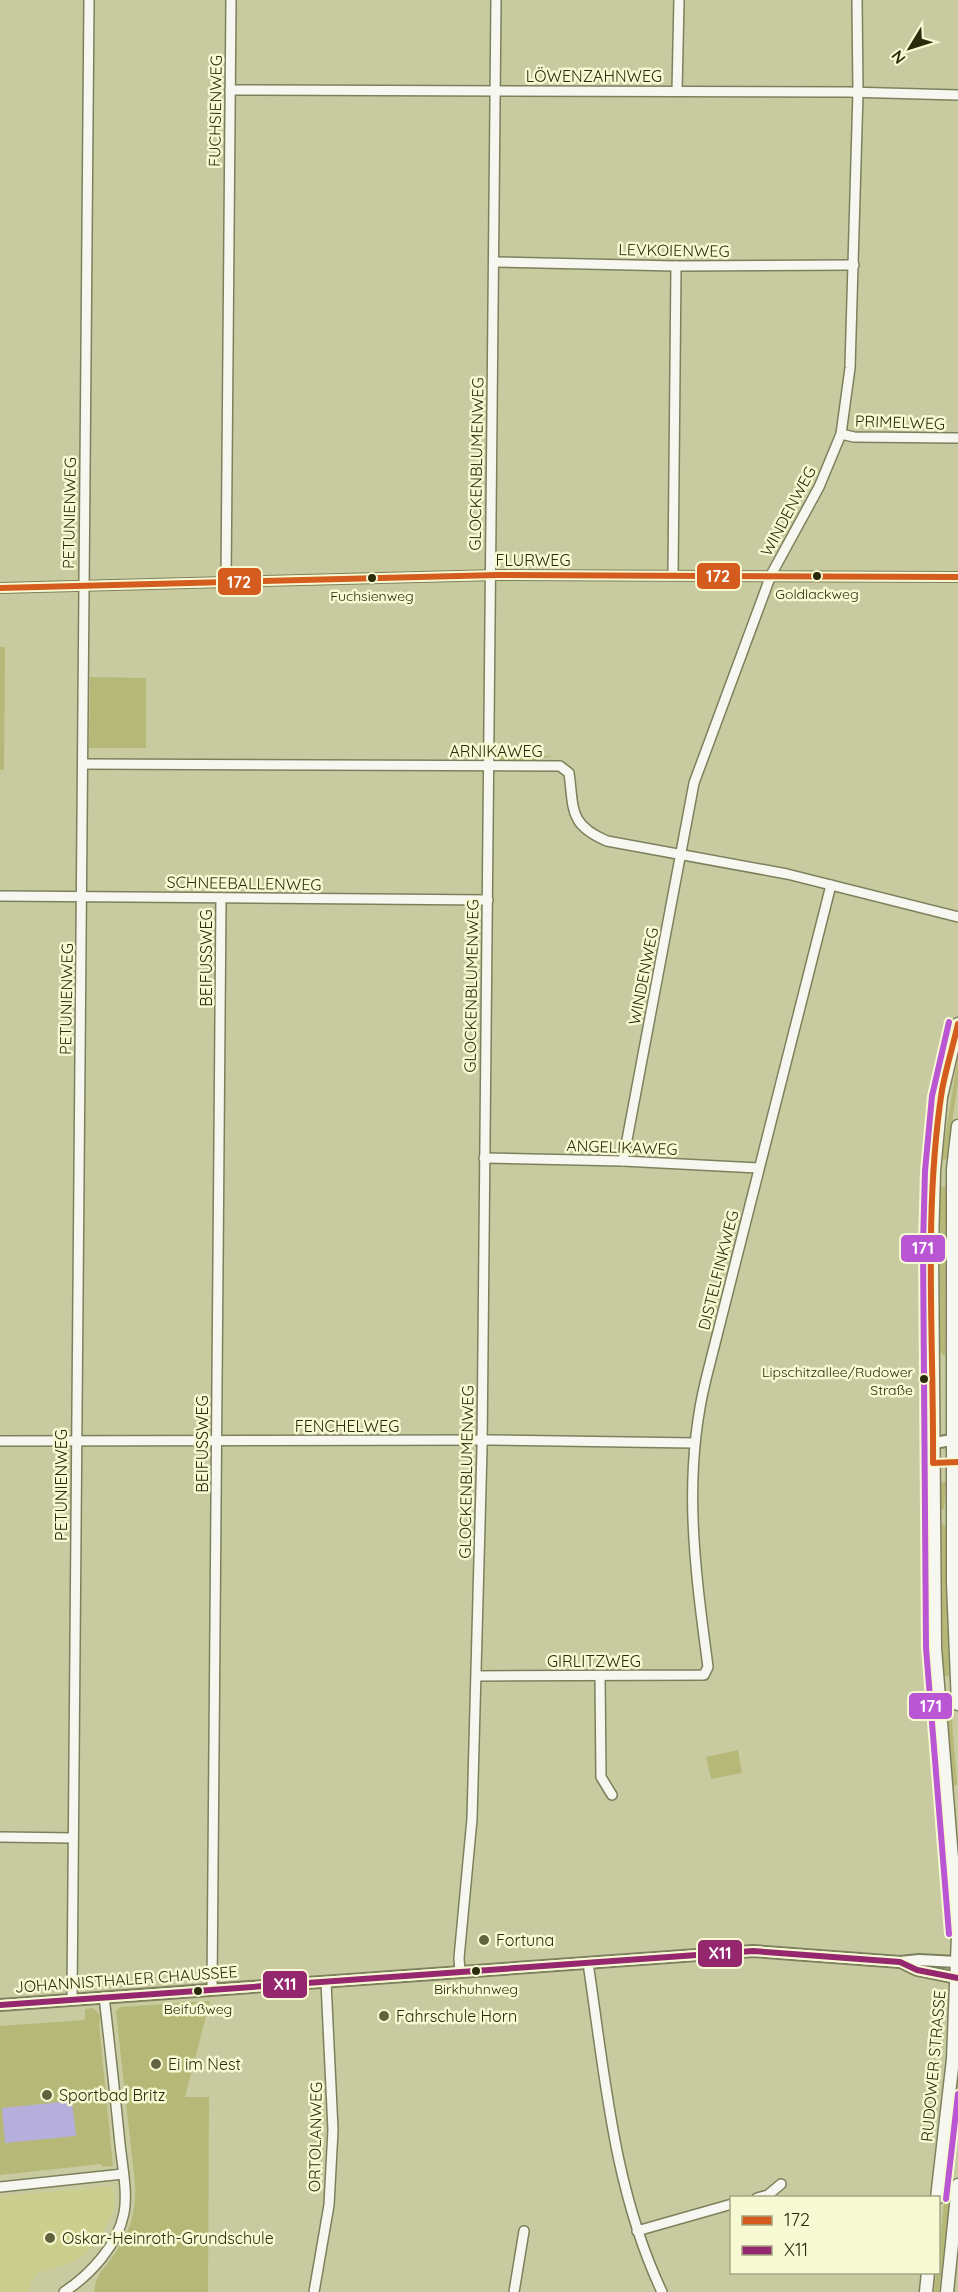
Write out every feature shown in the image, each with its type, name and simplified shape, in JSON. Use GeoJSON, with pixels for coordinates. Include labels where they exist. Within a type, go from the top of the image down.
{"type":"FeatureCollection","features":[{"type":"Feature","properties":{"kind":"main road","name":"RUDOWER STRASSE"},"geometry":{"type":"LineString","coordinates":[[937,2196],[955,2059],[958,1935],[935,1648],[932,1228],[934,1167],[941,1097],[958,1024]]}},
{"type":"Feature","properties":{"kind":"main road"},"geometry":{"type":"LineString","coordinates":[[938,1703],[958,1703],[953,1517],[956,1439],[953,1363],[953,1169],[958,1126]]}},
{"type":"Feature","properties":{"kind":"main road"},"geometry":{"type":"LineString","coordinates":[[934,1167],[953,1169]]}},
{"type":"Feature","properties":{"kind":"main road"},"geometry":{"type":"LineString","coordinates":[[933,1363],[953,1363]]}},
{"type":"Feature","properties":{"kind":"main road"},"geometry":{"type":"LineString","coordinates":[[933,1517],[953,1517]]}},
{"type":"Feature","properties":{"kind":"main road"},"geometry":{"type":"LineString","coordinates":[[947,2292],[958,2185]]}},
{"type":"Feature","properties":{"kind":"main road"},"geometry":{"type":"LineString","coordinates":[[926,2292],[928,2274]]}},
{"type":"Feature","properties":{"kind":"street","name":"PETUNIENWEG"},"geometry":{"type":"LineString","coordinates":[[72,1999],[89,0]]}},
{"type":"Feature","properties":{"kind":"street","name":"FUCHSIENWEG"},"geometry":{"type":"LineString","coordinates":[[226,582],[231,0]]}},
{"type":"Feature","properties":{"kind":"street","name":"GLOCKENBLUMENWEG"},"geometry":{"type":"LineString","coordinates":[[460,1972],[459,1958],[472,1819],[482,1441],[496,0]]}},
{"type":"Feature","properties":{"kind":"street"},"geometry":{"type":"LineString","coordinates":[[677,91],[679,0]]}},
{"type":"Feature","properties":{"kind":"street","name":"WINDENWEG"},"geometry":{"type":"LineString","coordinates":[[623,1161],[694,783],[771,575],[819,487],[841,434],[850,375],[858,92],[857,0]]}},
{"type":"Feature","properties":{"kind":"street","name":"LÖWENZAHNWEG"},"geometry":{"type":"LineString","coordinates":[[230,90],[858,92],[958,95]]}},
{"type":"Feature","properties":{"kind":"street","name":"LEVKOIENWEG"},"geometry":{"type":"LineString","coordinates":[[494,262],[676,266],[854,265]]}},
{"type":"Feature","properties":{"kind":"street"},"geometry":{"type":"LineString","coordinates":[[673,575],[676,266]]}},
{"type":"Feature","properties":{"kind":"street","name":"PRIMELWEG"},"geometry":{"type":"LineString","coordinates":[[841,434],[854,437],[958,438]]}},
{"type":"Feature","properties":{"kind":"street","name":"FLURWEG"},"geometry":{"type":"LineString","coordinates":[[0,588],[490,575],[958,577]]}},
{"type":"Feature","properties":{"kind":"street","name":"ARNIKAWEG"},"geometry":{"type":"LineString","coordinates":[[83,764],[564,767],[569,773],[573,809],[580,822],[592,834],[619,844],[767,870],[958,917]]}},
{"type":"Feature","properties":{"kind":"street","name":"DISTELFINKWEG"},"geometry":{"type":"LineString","coordinates":[[707,1670],[692,1521],[694,1443],[699,1406],[831,885]]}},
{"type":"Feature","properties":{"kind":"street","name":"SCHNEEBALLENWEG"},"geometry":{"type":"LineString","coordinates":[[0,896],[488,900]]}},
{"type":"Feature","properties":{"kind":"street","name":"BEIFUSSWEG"},"geometry":{"type":"LineString","coordinates":[[212,1989],[221,898]]}},
{"type":"Feature","properties":{"kind":"street","name":"ANGELIKAWEG"},"geometry":{"type":"LineString","coordinates":[[484,1158],[623,1161],[758,1168]]}},
{"type":"Feature","properties":{"kind":"street"},"geometry":{"type":"LineString","coordinates":[[934,1443],[956,1439]]}},
{"type":"Feature","properties":{"kind":"street","name":"FENCHELWEG"},"geometry":{"type":"LineString","coordinates":[[0,1442],[694,1443]]}},
{"type":"Feature","properties":{"kind":"street"},"geometry":{"type":"LineString","coordinates":[[933,1463],[955,1463]]}},
{"type":"Feature","properties":{"kind":"street","name":"GIRLITZWEG"},"geometry":{"type":"LineString","coordinates":[[477,1676],[704,1675],[707,1670]]}},
{"type":"Feature","properties":{"kind":"street"},"geometry":{"type":"LineString","coordinates":[[600,1676],[601,1777],[612,1795]]}},
{"type":"Feature","properties":{"kind":"street"},"geometry":{"type":"LineString","coordinates":[[0,1837],[73,1838]]}},
{"type":"Feature","properties":{"kind":"street","name":"JOHANNISTHALER CHAUSSEE"},"geometry":{"type":"LineString","coordinates":[[0,2005],[753,1951],[900,1962],[958,1962]]}},
{"type":"Feature","properties":{"kind":"street","name":"JOHANNISTHALER CHAUSSEE"},"geometry":{"type":"LineString","coordinates":[[900,1962],[917,1970],[957,1978]]}},
{"type":"Feature","properties":{"kind":"street"},"geometry":{"type":"LineString","coordinates":[[588,1963],[618,2163],[637,2231],[662,2292]]}},
{"type":"Feature","properties":{"kind":"street","name":"ORTOLANWEG"},"geometry":{"type":"LineString","coordinates":[[315,2292],[329,2205],[333,2130],[326,1982]]}},
{"type":"Feature","properties":{"kind":"street"},"geometry":{"type":"LineString","coordinates":[[64,2292],[86,2275],[108,2249],[118,2232],[125,2211],[104,1997]]}},
{"type":"Feature","properties":{"kind":"street"},"geometry":{"type":"LineString","coordinates":[[0,2187],[123,2174]]}},
{"type":"Feature","properties":{"kind":"street"},"geometry":{"type":"LineString","coordinates":[[764,2196],[781,2184]]}},
{"type":"Feature","properties":{"kind":"street"},"geometry":{"type":"LineString","coordinates":[[637,2231],[730,2205]]}},
{"type":"Feature","properties":{"kind":"street"},"geometry":{"type":"LineString","coordinates":[[514,2292],[524,2231]]}},
{"type":"Feature","properties":{"kind":"shaded area"},"geometry":{"type":"Polygon","coordinates":[[[0,647],[5,647],[4,770],[0,770],[0,647]]]}},
{"type":"Feature","properties":{"kind":"shaded area"},"geometry":{"type":"Polygon","coordinates":[[[90,677],[146,678],[146,748],[89,748],[90,677]]]}},
{"type":"Feature","properties":{"kind":"shaded area"},"geometry":{"type":"Polygon","coordinates":[[[498,756],[553,756],[527,762],[497,761],[498,756]]]}},
{"type":"Feature","properties":{"kind":"shaded area"},"geometry":{"type":"Polygon","coordinates":[[[958,1056],[958,1082],[947,1158],[944,1160],[942,1157],[958,1056]]]}},
{"type":"Feature","properties":{"kind":"shaded area"},"geometry":{"type":"Polygon","coordinates":[[[940,1186],[946,1187],[945,1354],[943,1356],[940,1349],[940,1186]]]}},
{"type":"Feature","properties":{"kind":"shaded area"},"geometry":{"type":"Polygon","coordinates":[[[940,1482],[946,1482],[944,1510],[940,1508],[940,1482]]]}},
{"type":"Feature","properties":{"kind":"shaded area"},"geometry":{"type":"Polygon","coordinates":[[[941,1523],[946,1527],[949,1676],[943,1676],[941,1523]]]}},
{"type":"Feature","properties":{"kind":"shaded area"},"geometry":{"type":"Polygon","coordinates":[[[946,1709],[951,1709],[957,1784],[952,1787],[946,1709]]]}},
{"type":"Feature","properties":{"kind":"shaded area"},"geometry":{"type":"Polygon","coordinates":[[[738,1750],[742,1773],[711,1779],[706,1757],[738,1750]]]}},
{"type":"Feature","properties":{"kind":"shaded area"},"geometry":{"type":"Polygon","coordinates":[[[210,2001],[185,2097],[209,2097],[208,2292],[94,2292],[98,2278],[127,2232],[135,2204],[135,2183],[116,2012],[120,2007],[210,2001]]]}},
{"type":"Feature","properties":{"kind":"shaded area","name":"Sportbad Britz"},"geometry":{"type":"Polygon","coordinates":[[[93,2008],[100,2015],[99,2025],[113,2166],[102,2167],[101,2164],[0,2175],[0,2026],[85,2020],[85,2009],[93,2008]]]}},
{"type":"Feature","properties":{"kind":"shaded area"},"geometry":{"type":"Polygon","coordinates":[[[958,2074],[958,2128],[939,2292],[934,2292],[936,2274],[940,2274],[940,2239],[958,2074]]]}},
{"type":"Feature","properties":{"kind":"shaded area"},"geometry":{"type":"Polygon","coordinates":[[[72,2101],[76,2136],[5,2143],[2,2108],[72,2101]]]}},
{"type":"Feature","properties":{"kind":"shaded area","name":"Oskar-Heinroth-Grundschule"},"geometry":{"type":"Polygon","coordinates":[[[113,2186],[115,2208],[95,2244],[80,2258],[38,2273],[30,2283],[29,2292],[0,2292],[0,2196],[113,2186]]]}},
{"type":"Feature","properties":{"kind":"transit line","name":"172"},"geometry":{"type":"LineString","coordinates":[[0,588],[497,575],[958,577]]}},
{"type":"Feature","properties":{"kind":"transit line","name":"171"},"geometry":{"type":"LineString","coordinates":[[949,1022],[932,1096],[925,1171],[923,1245],[926,1648],[949,1934]]}},
{"type":"Feature","properties":{"kind":"transit line","name":"172"},"geometry":{"type":"LineString","coordinates":[[958,1024],[942,1090],[936,1136],[931,1230],[933,1463],[958,1462]]}},
{"type":"Feature","properties":{"kind":"transit line","name":"X11"},"geometry":{"type":"LineString","coordinates":[[0,2005],[753,1951],[900,1962],[917,1970],[958,1978]]}},
{"type":"Feature","properties":{"kind":"transit line","name":"171"},"geometry":{"type":"LineString","coordinates":[[946,2199],[958,2094]]}},
{"type":"Feature","properties":{"kind":"place","name":"Goldlackweg"},"geometry":{"type":"Point","coordinates":[817,576]}},
{"type":"Feature","properties":{"kind":"place","name":"Fuchsienweg"},"geometry":{"type":"Point","coordinates":[372,578]}},
{"type":"Feature","properties":{"kind":"place","name":"Lipschitzallee/Rudower Straße"},"geometry":{"type":"Point","coordinates":[924,1379]}},
{"type":"Feature","properties":{"kind":"place","name":"Fortuna"},"geometry":{"type":"Point","coordinates":[484,1940]}},
{"type":"Feature","properties":{"kind":"place","name":"Birkhuhnweg"},"geometry":{"type":"Point","coordinates":[476,1971]}},
{"type":"Feature","properties":{"kind":"place","name":"Beifußweg"},"geometry":{"type":"Point","coordinates":[198,1991]}},
{"type":"Feature","properties":{"kind":"place","name":"Fahrschule Horn"},"geometry":{"type":"Point","coordinates":[384,2016]}},
{"type":"Feature","properties":{"kind":"place","name":"Ei im Nest"},"geometry":{"type":"Point","coordinates":[156,2064]}},
{"type":"Feature","properties":{"kind":"place","name":"Sportbad Britz"},"geometry":{"type":"Point","coordinates":[47,2095]}},
{"type":"Feature","properties":{"kind":"place","name":"Oskar-Heinroth-Grundschule"},"geometry":{"type":"Point","coordinates":[50,2238]}}]}
